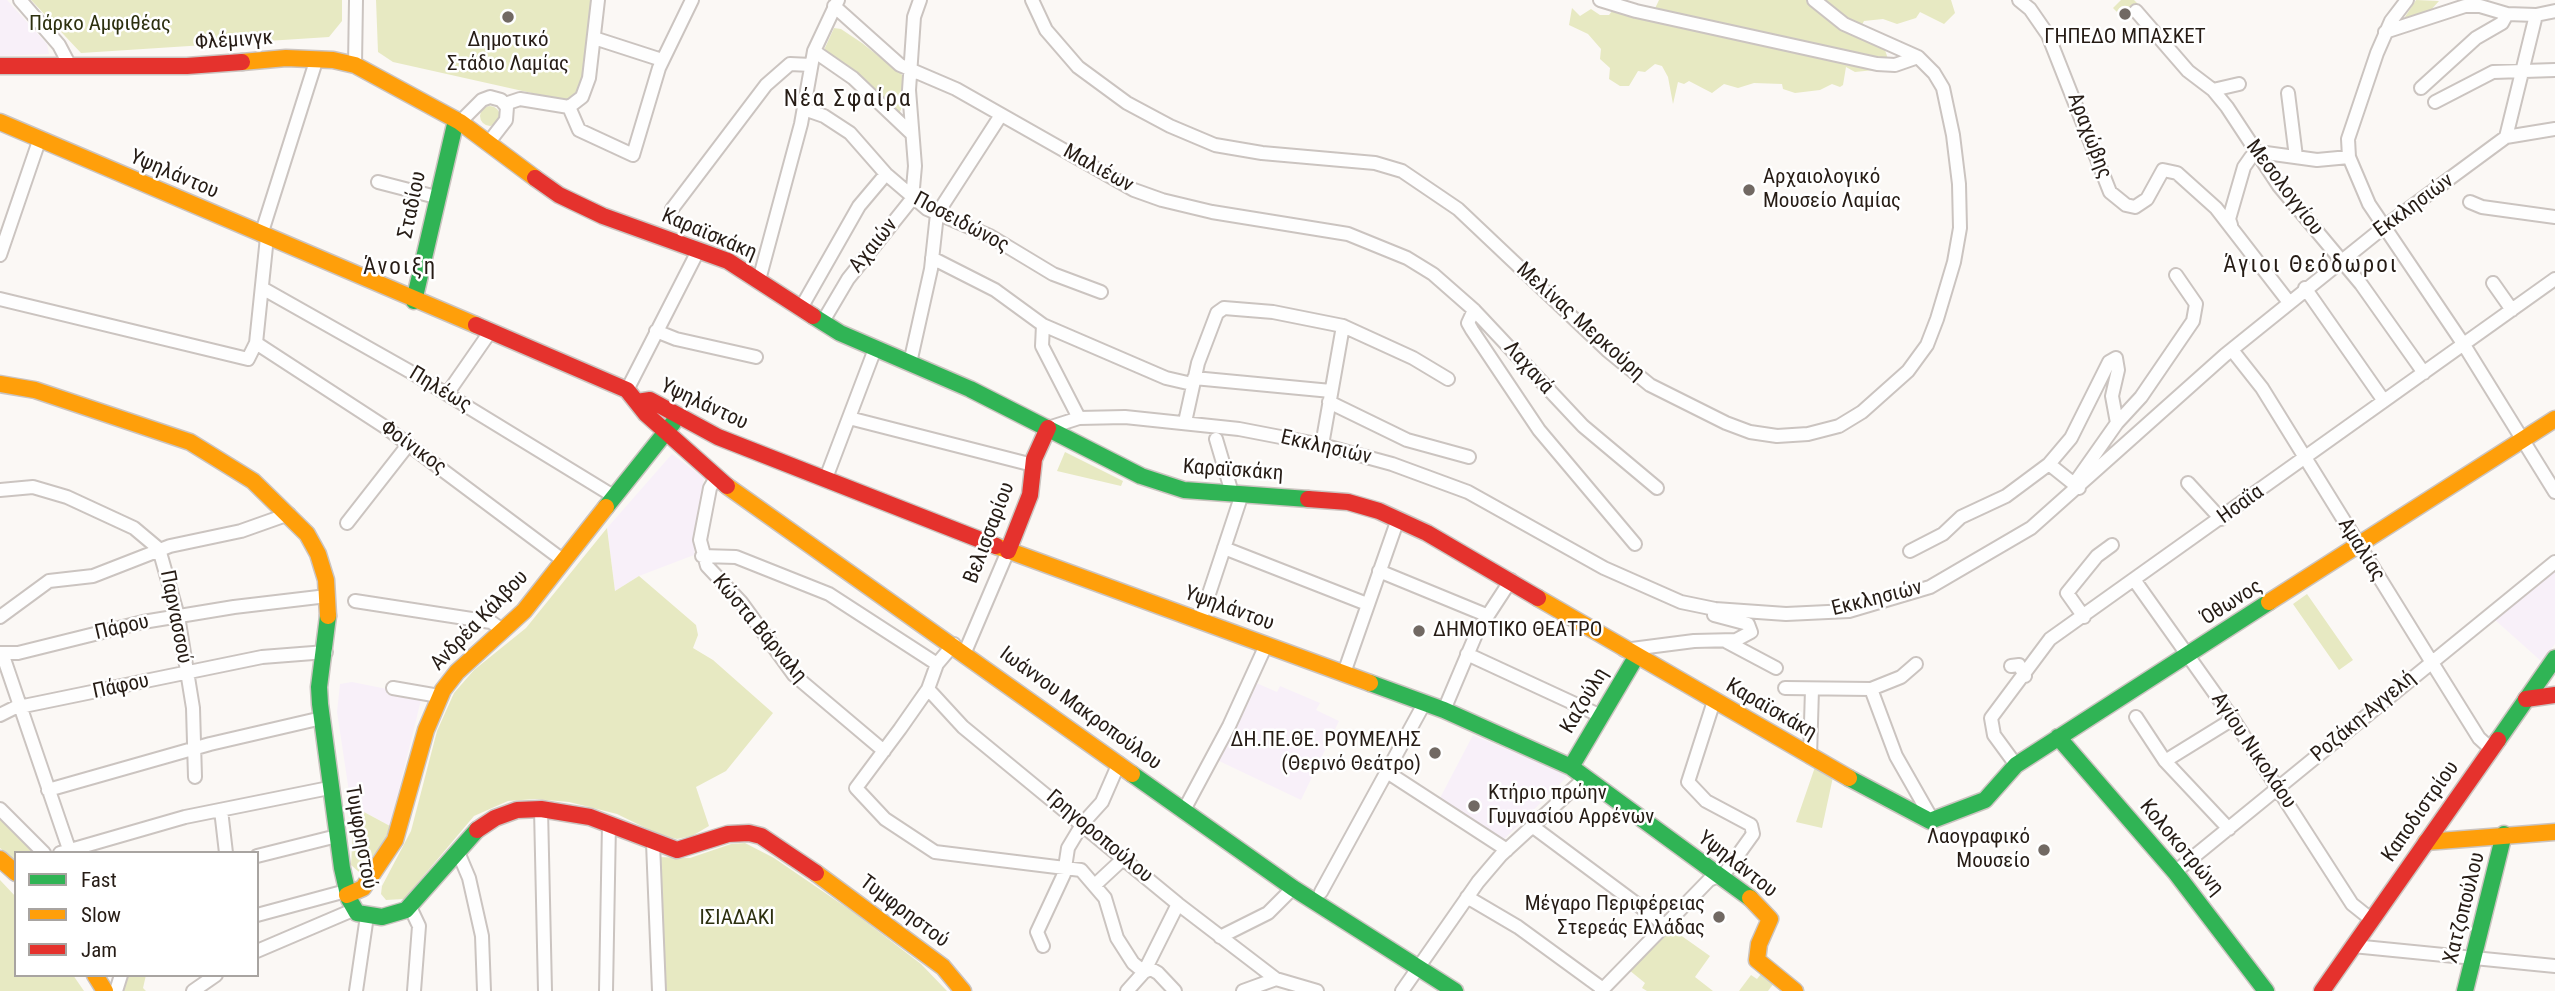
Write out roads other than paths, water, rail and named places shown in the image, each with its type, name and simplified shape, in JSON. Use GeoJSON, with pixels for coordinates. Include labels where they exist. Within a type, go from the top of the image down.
{"type":"FeatureCollection","features":[{"type":"Feature","properties":{"kind":"main road","name":"Φλέμινγκ"},"geometry":{"type":"LineString","coordinates":[[0,66],[187,66],[317,58],[355,65],[458,121]]}},
{"type":"Feature","properties":{"kind":"main road","name":"Καραϊσκάκη"},"geometry":{"type":"LineString","coordinates":[[458,121],[559,195],[603,216],[698,249],[759,280],[822,323],[1170,488],[1348,502],[1398,519],[1511,580],[1630,653],[1810,757],[1917,817],[1933,821]]}},
{"type":"Feature","properties":{"kind":"main road","name":"Σταδίου"},"geometry":{"type":"LineString","coordinates":[[414,301],[436,197],[458,121]]}},
{"type":"Feature","properties":{"kind":"main road","name":"Υψηλάντου"},"geometry":{"type":"LineString","coordinates":[[0,122],[39,141],[490,332],[632,396],[650,400],[718,437],[1008,551],[1425,702],[1571,767],[1760,905],[1769,915],[1769,923],[1759,944],[1757,960],[1795,991]]}},
{"type":"Feature","properties":{"kind":"main road","name":"Τυμφρηστού"},"geometry":{"type":"LineString","coordinates":[[0,384],[35,390],[178,437],[239,471],[289,514],[307,534],[318,554],[327,596],[329,628],[319,687],[329,788],[337,836],[354,903],[391,915],[410,907],[477,830],[495,818],[517,810],[541,809],[609,823],[653,843],[684,850],[736,833],[761,836],[796,858],[930,957],[963,991]]}},
{"type":"Feature","properties":{"kind":"main road","name":"Υψηλάντου"},"geometry":{"type":"LineString","coordinates":[[632,396],[688,451]]}},
{"type":"Feature","properties":{"kind":"main road","name":"Ανδρέα Κάλβου"},"geometry":{"type":"LineString","coordinates":[[354,903],[398,834],[426,730],[439,696],[457,672],[504,631],[564,561],[678,417]]}},
{"type":"Feature","properties":{"kind":"main road","name":"Όθωνος"},"geometry":{"type":"LineString","coordinates":[[1933,821],[1985,800],[2016,765],[2555,419]]}},
{"type":"Feature","properties":{"kind":"main road","name":"Βελισσαρίου"},"geometry":{"type":"LineString","coordinates":[[1008,551],[1030,495],[1033,464],[1048,428]]}},
{"type":"Feature","properties":{"kind":"main road"},"geometry":{"type":"LineString","coordinates":[[688,451],[710,448],[718,437]]}},
{"type":"Feature","properties":{"kind":"main road","name":"Ιωάννου Μακροπούλου"},"geometry":{"type":"LineString","coordinates":[[688,451],[717,476],[1293,888],[1419,965],[1455,991]]}},
{"type":"Feature","properties":{"kind":"main road","name":"Καζούλη"},"geometry":{"type":"LineString","coordinates":[[1571,767],[1601,716],[1630,653]]}},
{"type":"Feature","properties":{"kind":"main road","name":"Καποδιστρίου"},"geometry":{"type":"LineString","coordinates":[[2322,991],[2555,658]]}},
{"type":"Feature","properties":{"kind":"main road"},"geometry":{"type":"LineString","coordinates":[[2526,699],[2555,695]]}},
{"type":"Feature","properties":{"kind":"main road","name":"Κολοκοτρώνη"},"geometry":{"type":"LineString","coordinates":[[2058,737],[2175,873],[2266,991]]}},
{"type":"Feature","properties":{"kind":"main road"},"geometry":{"type":"LineString","coordinates":[[2455,802],[2459,818],[2476,836]]}},
{"type":"Feature","properties":{"kind":"main road"},"geometry":{"type":"LineString","coordinates":[[2426,842],[2476,836],[2555,832]]}},
{"type":"Feature","properties":{"kind":"main road","name":"Χατζοπούλου"},"geometry":{"type":"LineString","coordinates":[[2465,991],[2504,835]]}},
{"type":"Feature","properties":{"kind":"main road"},"geometry":{"type":"LineString","coordinates":[[0,859],[14,871]]}},
{"type":"Feature","properties":{"kind":"main road"},"geometry":{"type":"LineString","coordinates":[[369,881],[374,901],[391,915]]}},
{"type":"Feature","properties":{"kind":"street"},"geometry":{"type":"LineString","coordinates":[[20,0],[60,45],[69,64]]}},
{"type":"Feature","properties":{"kind":"street"},"geometry":{"type":"LineString","coordinates":[[355,65],[356,0]]}},
{"type":"Feature","properties":{"kind":"street"},"geometry":{"type":"LineString","coordinates":[[505,104],[520,99],[569,107],[579,101],[586,87],[598,0]]}},
{"type":"Feature","properties":{"kind":"street"},"geometry":{"type":"LineString","coordinates":[[569,107],[579,130],[633,155],[662,60],[692,0]]}},
{"type":"Feature","properties":{"kind":"street","name":"Αχαιών"},"geometry":{"type":"LineString","coordinates":[[822,323],[848,279],[912,199],[915,184],[911,70],[914,18],[920,0]]}},
{"type":"Feature","properties":{"kind":"street","name":"Μελίνας Μερκούρη"},"geometry":{"type":"LineString","coordinates":[[1032,0],[1046,30],[1077,67],[1127,103],[1170,126],[1215,145],[1262,153],[1375,163],[1402,172],[1458,209],[1607,350],[1650,385],[1726,424],[1750,432],[1777,436],[1831,429],[1862,412],[1916,362],[1937,319],[1959,241],[1959,184],[1954,135],[1943,88],[1930,68],[1918,57],[1838,20],[1814,0]]}},
{"type":"Feature","properties":{"kind":"street"},"geometry":{"type":"LineString","coordinates":[[1600,0],[1636,11],[1877,64],[1895,65],[1918,57]]}},
{"type":"Feature","properties":{"kind":"street","name":"Αραχώβης"},"geometry":{"type":"LineString","coordinates":[[2019,0],[2035,15],[2052,44],[2110,192],[2126,205],[2141,205],[2160,174],[2170,169],[2195,187],[2231,226],[2288,301]]}},
{"type":"Feature","properties":{"kind":"street"},"geometry":{"type":"LineString","coordinates":[[2407,0],[2385,32],[2350,132],[2349,157],[2364,195],[2464,345],[2555,492]]}},
{"type":"Feature","properties":{"kind":"street"},"geometry":{"type":"LineString","coordinates":[[759,280],[804,109],[814,51],[836,3]]}},
{"type":"Feature","properties":{"kind":"street","name":"Μαλιέων"},"geometry":{"type":"LineString","coordinates":[[836,3],[892,59],[911,70],[949,85],[1126,186],[1155,198],[1261,222],[1335,231],[1395,253]]}},
{"type":"Feature","properties":{"kind":"street"},"geometry":{"type":"LineString","coordinates":[[2385,32],[2460,6],[2480,6],[2507,14],[2536,15],[2555,11]]}},
{"type":"Feature","properties":{"kind":"street","name":"Μεσολογγίου"},"geometry":{"type":"LineString","coordinates":[[2136,11],[2188,71],[2213,90],[2256,155],[2341,260],[2424,373]]}},
{"type":"Feature","properties":{"kind":"street"},"geometry":{"type":"LineString","coordinates":[[2421,88],[2476,38],[2502,23],[2507,14]]}},
{"type":"Feature","properties":{"kind":"street"},"geometry":{"type":"LineString","coordinates":[[2536,15],[2506,137],[2555,129]]}},
{"type":"Feature","properties":{"kind":"street"},"geometry":{"type":"LineString","coordinates":[[594,38],[662,60]]}},
{"type":"Feature","properties":{"kind":"street"},"geometry":{"type":"LineString","coordinates":[[814,51],[853,78],[912,134]]}},
{"type":"Feature","properties":{"kind":"street"},"geometry":{"type":"LineString","coordinates":[[0,299],[248,359],[256,343],[264,236],[317,58]]}},
{"type":"Feature","properties":{"kind":"street"},"geometry":{"type":"LineString","coordinates":[[672,209],[766,85],[790,64],[811,65]]}},
{"type":"Feature","properties":{"kind":"street"},"geometry":{"type":"LineString","coordinates":[[2435,102],[2493,72],[2555,70]]}},
{"type":"Feature","properties":{"kind":"street"},"geometry":{"type":"LineString","coordinates":[[2213,90],[2239,84]]}},
{"type":"Feature","properties":{"kind":"street"},"geometry":{"type":"LineString","coordinates":[[2288,93],[2296,157]]}},
{"type":"Feature","properties":{"kind":"street"},"geometry":{"type":"LineString","coordinates":[[458,121],[486,98],[496,98],[505,104]]}},
{"type":"Feature","properties":{"kind":"street"},"geometry":{"type":"LineString","coordinates":[[489,142],[506,120],[505,104]]}},
{"type":"Feature","properties":{"kind":"street","name":"Ποσειδώνος"},"geometry":{"type":"LineString","coordinates":[[804,109],[824,116],[850,132],[886,174],[912,199],[937,214],[990,236],[1053,274],[1101,292]]}},
{"type":"Feature","properties":{"kind":"street"},"geometry":{"type":"LineString","coordinates":[[910,363],[932,258],[937,214],[1001,114]]}},
{"type":"Feature","properties":{"kind":"street","name":"Εκκλησιών"},"geometry":{"type":"LineString","coordinates":[[1048,428],[1079,418],[1185,422],[1322,445],[1392,464],[1468,492],[1612,572],[1696,605],[1786,614],[1840,612],[1914,593],[2019,536],[2288,301],[2506,137]]}},
{"type":"Feature","properties":{"kind":"street"},"geometry":{"type":"LineString","coordinates":[[0,255],[39,141]]}},
{"type":"Feature","properties":{"kind":"street"},"geometry":{"type":"LineString","coordinates":[[2231,226],[2230,219],[2244,167],[2256,155],[2269,153],[2329,160],[2349,157]]}},
{"type":"Feature","properties":{"kind":"street"},"geometry":{"type":"LineString","coordinates":[[800,308],[859,206],[886,174]]}},
{"type":"Feature","properties":{"kind":"street"},"geometry":{"type":"LineString","coordinates":[[378,182],[436,197]]}},
{"type":"Feature","properties":{"kind":"street"},"geometry":{"type":"LineString","coordinates":[[2470,202],[2482,207],[2555,217]]}},
{"type":"Feature","properties":{"kind":"street"},"geometry":{"type":"LineString","coordinates":[[632,396],[656,331],[698,249]]}},
{"type":"Feature","properties":{"kind":"street","name":"Λαχανά"},"geometry":{"type":"LineString","coordinates":[[1395,253],[1433,274],[1474,310],[1583,426],[1657,488]]}},
{"type":"Feature","properties":{"kind":"street"},"geometry":{"type":"LineString","coordinates":[[932,258],[995,290],[1043,325],[1166,378],[1330,397],[1407,440],[1469,457]]}},
{"type":"Feature","properties":{"kind":"street"},"geometry":{"type":"LineString","coordinates":[[2049,464],[2076,486],[2118,423],[2141,397],[2193,321],[2196,304],[2176,275]]}},
{"type":"Feature","properties":{"kind":"street","name":"Ησαΐα"},"geometry":{"type":"LineString","coordinates":[[2016,765],[1994,735],[1990,723],[1994,712],[2025,676],[2050,639],[2135,581],[2555,279]]}},
{"type":"Feature","properties":{"kind":"street"},"geometry":{"type":"LineString","coordinates":[[2493,283],[2512,310]]}},
{"type":"Feature","properties":{"kind":"street","name":"Πηλέως"},"geometry":{"type":"LineString","coordinates":[[262,288],[447,394],[615,497]]}},
{"type":"Feature","properties":{"kind":"street"},"geometry":{"type":"LineString","coordinates":[[2305,288],[2384,401]]}},
{"type":"Feature","properties":{"kind":"street"},"geometry":{"type":"LineString","coordinates":[[1185,422],[1193,381],[1213,322],[1217,313],[1224,308],[1273,312],[1343,326],[1413,358],[1448,380]]}},
{"type":"Feature","properties":{"kind":"street"},"geometry":{"type":"LineString","coordinates":[[1474,310],[1468,323],[1539,430],[1635,544]]}},
{"type":"Feature","properties":{"kind":"street"},"geometry":{"type":"LineString","coordinates":[[1043,325],[1042,346],[1079,418]]}},
{"type":"Feature","properties":{"kind":"street"},"geometry":{"type":"LineString","coordinates":[[1322,445],[1343,326]]}},
{"type":"Feature","properties":{"kind":"street"},"geometry":{"type":"LineString","coordinates":[[656,331],[676,339],[755,357]]}},
{"type":"Feature","properties":{"kind":"street"},"geometry":{"type":"LineString","coordinates":[[447,394],[490,332]]}},
{"type":"Feature","properties":{"kind":"street","name":"Φοίνικος"},"geometry":{"type":"LineString","coordinates":[[256,343],[354,405],[564,561]]}},
{"type":"Feature","properties":{"kind":"street"},"geometry":{"type":"LineString","coordinates":[[826,478],[875,349]]}},
{"type":"Feature","properties":{"kind":"street","name":"Αμαλίας"},"geometry":{"type":"LineString","coordinates":[[2228,352],[2249,368],[2479,738],[2491,749]]}},
{"type":"Feature","properties":{"kind":"street"},"geometry":{"type":"LineString","coordinates":[[1910,551],[1942,534],[1961,517],[2006,496],[2049,464],[2071,438],[2109,362],[2116,358],[2118,370],[2112,396],[2118,423]]}},
{"type":"Feature","properties":{"kind":"street"},"geometry":{"type":"LineString","coordinates":[[849,418],[1033,464]]}},
{"type":"Feature","properties":{"kind":"street"},"geometry":{"type":"LineString","coordinates":[[1200,621],[1224,548],[1237,493],[1216,439]]}},
{"type":"Feature","properties":{"kind":"street"},"geometry":{"type":"LineString","coordinates":[[347,523],[408,445]]}},
{"type":"Feature","properties":{"kind":"street","name":"Κώστα Βάρναλη"},"geometry":{"type":"LineString","coordinates":[[717,476],[710,488],[700,540],[702,556],[707,566],[741,602],[794,675],[884,751]]}},
{"type":"Feature","properties":{"kind":"street"},"geometry":{"type":"LineString","coordinates":[[2188,483],[2221,519]]}},
{"type":"Feature","properties":{"kind":"street","name":"Παρνασσού"},"geometry":{"type":"LineString","coordinates":[[0,490],[33,487],[67,498],[134,528],[159,549],[178,616],[195,748],[195,777]]}},
{"type":"Feature","properties":{"kind":"street"},"geometry":{"type":"LineString","coordinates":[[0,617],[49,581],[93,576],[159,549],[241,531],[289,514]]}},
{"type":"Feature","properties":{"kind":"street"},"geometry":{"type":"LineString","coordinates":[[1345,673],[1398,519]]}},
{"type":"Feature","properties":{"kind":"street"},"geometry":{"type":"LineString","coordinates":[[2084,617],[2067,593],[2097,556],[2112,545]]}},
{"type":"Feature","properties":{"kind":"street"},"geometry":{"type":"LineString","coordinates":[[1224,548],[1367,604]]}},
{"type":"Feature","properties":{"kind":"street","name":"Βελισσαρίου"},"geometry":{"type":"LineString","coordinates":[[1008,551],[959,648],[937,664],[928,689],[856,788],[885,819],[934,852],[1065,866]]}},
{"type":"Feature","properties":{"kind":"street"},"geometry":{"type":"LineString","coordinates":[[702,556],[736,557],[829,594],[937,664]]}},
{"type":"Feature","properties":{"kind":"street","name":"Ροζάκη-Αγγελή"},"geometry":{"type":"LineString","coordinates":[[2175,873],[2555,562]]}},
{"type":"Feature","properties":{"kind":"street"},"geometry":{"type":"LineString","coordinates":[[1379,571],[1486,615]]}},
{"type":"Feature","properties":{"kind":"street"},"geometry":{"type":"LineString","coordinates":[[1444,710],[1466,654],[1486,615],[1511,580]]}},
{"type":"Feature","properties":{"kind":"street","name":"Αγίου Νικολάου"},"geometry":{"type":"LineString","coordinates":[[2135,581],[2233,719],[2352,904],[2372,920]]}},
{"type":"Feature","properties":{"kind":"street","name":"Πάρου"},"geometry":{"type":"LineString","coordinates":[[1,653],[18,653],[178,616],[327,596]]}},
{"type":"Feature","properties":{"kind":"street"},"geometry":{"type":"LineString","coordinates":[[355,601],[491,622],[504,631]]}},
{"type":"Feature","properties":{"kind":"street"},"geometry":{"type":"LineString","coordinates":[[1630,653],[1694,641],[1724,641],[1746,637],[1751,627],[1696,605]]}},
{"type":"Feature","properties":{"kind":"street"},"geometry":{"type":"LineString","coordinates":[[1724,641],[1776,668]]}},
{"type":"Feature","properties":{"kind":"street"},"geometry":{"type":"LineString","coordinates":[[1184,810],[1229,726],[1266,645]]}},
{"type":"Feature","properties":{"kind":"street","name":"Πάφου"},"geometry":{"type":"LineString","coordinates":[[0,715],[21,707],[288,653],[326,652]]}},
{"type":"Feature","properties":{"kind":"street"},"geometry":{"type":"LineString","coordinates":[[1,653],[48,790],[64,851],[221,810],[329,788]]}},
{"type":"Feature","properties":{"kind":"street"},"geometry":{"type":"LineString","coordinates":[[1466,654],[1601,716]]}},
{"type":"Feature","properties":{"kind":"street"},"geometry":{"type":"LineString","coordinates":[[1784,688],[1871,689],[1901,677],[1916,664]]}},
{"type":"Feature","properties":{"kind":"street"},"geometry":{"type":"LineString","coordinates":[[2011,666],[2020,664],[2025,676]]}},
{"type":"Feature","properties":{"kind":"street"},"geometry":{"type":"LineString","coordinates":[[393,688],[439,696]]}},
{"type":"Feature","properties":{"kind":"street","name":"Γρηγοροπούλου"},"geometry":{"type":"LineString","coordinates":[[928,689],[964,727],[1178,904],[1276,979]]}},
{"type":"Feature","properties":{"kind":"street"},"geometry":{"type":"LineString","coordinates":[[1810,757],[1812,689]]}},
{"type":"Feature","properties":{"kind":"street"},"geometry":{"type":"LineString","coordinates":[[1871,689],[1896,756],[1933,821]]}},
{"type":"Feature","properties":{"kind":"street"},"geometry":{"type":"LineString","coordinates":[[1467,897],[1518,928],[1602,990],[1709,880],[1720,876],[1754,830],[1749,823],[1706,801],[1688,782],[1714,701]]}},
{"type":"Feature","properties":{"kind":"street"},"geometry":{"type":"LineString","coordinates":[[1321,892],[1425,702]]}},
{"type":"Feature","properties":{"kind":"street"},"geometry":{"type":"LineString","coordinates":[[2136,717],[2165,761],[2229,829]]}},
{"type":"Feature","properties":{"kind":"street"},"geometry":{"type":"LineString","coordinates":[[48,790],[195,748],[322,718]]}},
{"type":"Feature","properties":{"kind":"street"},"geometry":{"type":"LineString","coordinates":[[2165,761],[2233,719]]}},
{"type":"Feature","properties":{"kind":"street"},"geometry":{"type":"LineString","coordinates":[[1043,946],[1037,932],[1065,866],[1069,848],[1083,823],[1102,802],[1118,763]]}},
{"type":"Feature","properties":{"kind":"street"},"geometry":{"type":"LineString","coordinates":[[1387,772],[1507,850]]}},
{"type":"Feature","properties":{"kind":"street"},"geometry":{"type":"LineString","coordinates":[[1402,991],[1467,897],[1507,850],[1586,777]]}},
{"type":"Feature","properties":{"kind":"street"},"geometry":{"type":"LineString","coordinates":[[0,809],[42,851]]}},
{"type":"Feature","properties":{"kind":"street"},"geometry":{"type":"LineString","coordinates":[[541,809],[545,991]]}},
{"type":"Feature","properties":{"kind":"street"},"geometry":{"type":"LineString","coordinates":[[221,810],[226,851]]}},
{"type":"Feature","properties":{"kind":"street"},"geometry":{"type":"LineString","coordinates":[[606,991],[609,823]]}},
{"type":"Feature","properties":{"kind":"street"},"geometry":{"type":"LineString","coordinates":[[1532,827],[1665,925]]}},
{"type":"Feature","properties":{"kind":"street"},"geometry":{"type":"LineString","coordinates":[[259,856],[337,836]]}},
{"type":"Feature","properties":{"kind":"street"},"geometry":{"type":"LineString","coordinates":[[653,843],[659,991]]}},
{"type":"Feature","properties":{"kind":"street"},"geometry":{"type":"LineString","coordinates":[[458,852],[469,878],[482,936],[484,991]]}},
{"type":"Feature","properties":{"kind":"street"},"geometry":{"type":"LineString","coordinates":[[1096,884],[1124,858]]}},
{"type":"Feature","properties":{"kind":"street"},"geometry":{"type":"LineString","coordinates":[[1065,866],[1081,870],[1096,884],[1105,898],[1124,951],[1137,968],[1144,972]]}},
{"type":"Feature","properties":{"kind":"street"},"geometry":{"type":"LineString","coordinates":[[1220,937],[1268,913],[1293,888]]}},
{"type":"Feature","properties":{"kind":"street"},"geometry":{"type":"LineString","coordinates":[[259,915],[354,903]]}},
{"type":"Feature","properties":{"kind":"street"},"geometry":{"type":"LineString","coordinates":[[259,950],[354,903]]}},
{"type":"Feature","properties":{"kind":"street"},"geometry":{"type":"LineString","coordinates":[[354,903],[356,991]]}},
{"type":"Feature","properties":{"kind":"street"},"geometry":{"type":"LineString","coordinates":[[1127,991],[1144,972],[1178,904]]}},
{"type":"Feature","properties":{"kind":"street"},"geometry":{"type":"LineString","coordinates":[[410,907],[419,926],[414,991]]}},
{"type":"Feature","properties":{"kind":"street"},"geometry":{"type":"LineString","coordinates":[[2353,947],[2555,966]]}},
{"type":"Feature","properties":{"kind":"street"},"geometry":{"type":"LineString","coordinates":[[1144,972],[1151,969],[1175,991]]}},
{"type":"Feature","properties":{"kind":"street"},"geometry":{"type":"LineString","coordinates":[[193,991],[213,977]]}},
{"type":"Feature","properties":{"kind":"street"},"geometry":{"type":"LineString","coordinates":[[1243,991],[1276,979],[1317,991]]}},
{"type":"Feature","properties":{"kind":"place","name":"ΓΗΠΕΔΟ ΜΠΑΣΚΕΤ"},"geometry":{"type":"Point","coordinates":[2125,14]}},
{"type":"Feature","properties":{"kind":"place","name":"Δημοτικό Στάδιο Λαμίας"},"geometry":{"type":"Point","coordinates":[508,17]}},
{"type":"Feature","properties":{"kind":"place","name":"Αρχαιολογικό Μουσείο Λαμίας"},"geometry":{"type":"Point","coordinates":[1749,190]}},
{"type":"Feature","properties":{"kind":"place","name":"ΔΗΜΟΤΙΚΟ ΘΕΑΤΡΟ"},"geometry":{"type":"Point","coordinates":[1419,631]}},
{"type":"Feature","properties":{"kind":"place","name":"ΔΗ.ΠΕ.ΘΕ. ΡΟΥΜΕΛΗΣ (Θερινό Θεάτρο)"},"geometry":{"type":"Point","coordinates":[1435,753]}},
{"type":"Feature","properties":{"kind":"place","name":"Κτήριο πρώην Γυμνασίου Αρρένων"},"geometry":{"type":"Point","coordinates":[1474,806]}},
{"type":"Feature","properties":{"kind":"place","name":"Λαογραφικό Μουσείο"},"geometry":{"type":"Point","coordinates":[2044,850]}},
{"type":"Feature","properties":{"kind":"place","name":"Μέγαρο Περιφέρειας Στερεάς Ελλάδας"},"geometry":{"type":"Point","coordinates":[1719,917]}},
{"type":"Feature","properties":{"kind":"district","name":"Νέα Σφαίρα"},"geometry":{"type":"Point","coordinates":[848,100]}},
{"type":"Feature","properties":{"kind":"district","name":"Άγιοι Θεόδωροι"},"geometry":{"type":"Point","coordinates":[2311,266]}},
{"type":"Feature","properties":{"kind":"district","name":"Άνοιξη"},"geometry":{"type":"Point","coordinates":[400,268]}},
{"type":"Feature","properties":{"kind":"park label","name":"Πάρκο Αμφιθέας"},"geometry":{"type":"Point","coordinates":[100,25]}},
{"type":"Feature","properties":{"kind":"park label","name":"ΙΣΙΑΔΑΚΙ"},"geometry":{"type":"Point","coordinates":[737,919]}}]}
